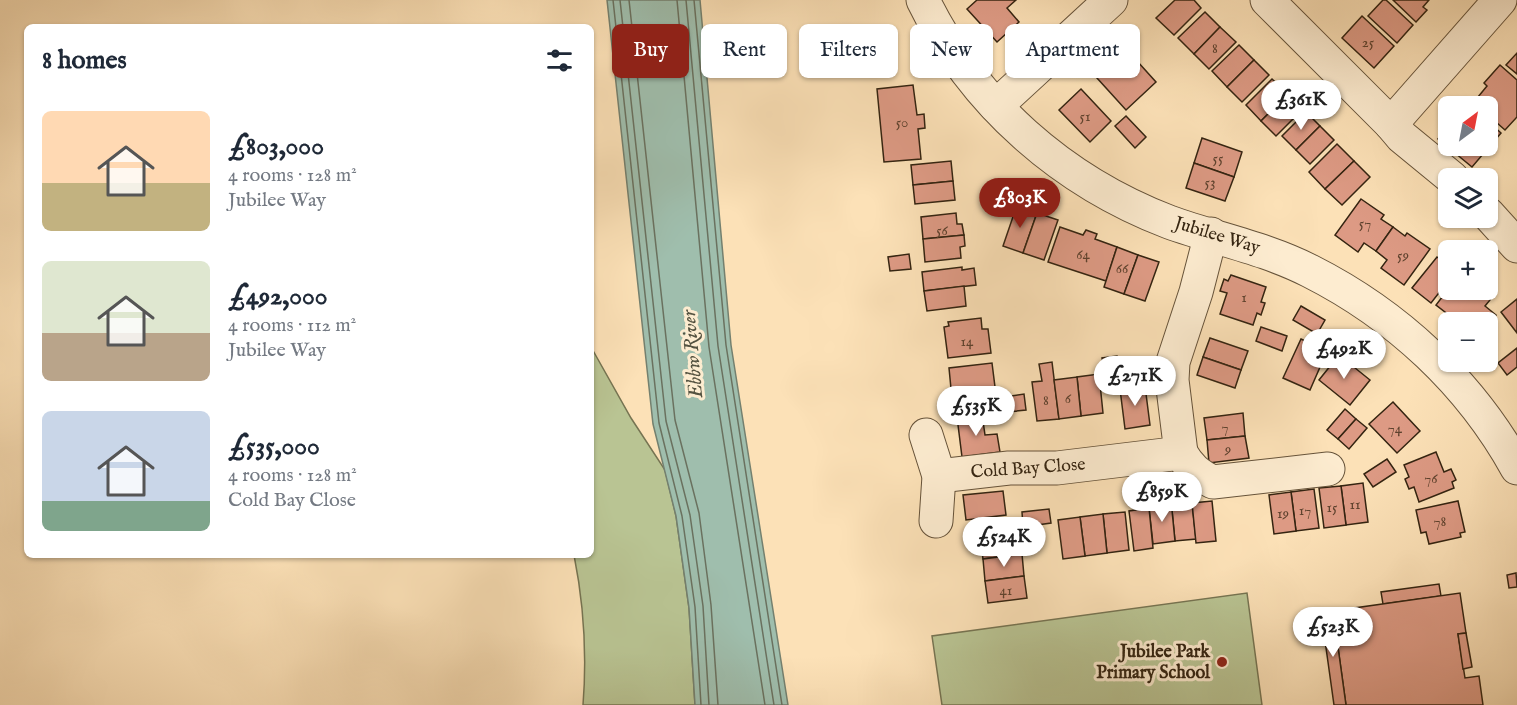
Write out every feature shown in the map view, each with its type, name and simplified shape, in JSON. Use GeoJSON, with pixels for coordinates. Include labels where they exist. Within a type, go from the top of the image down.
{"type":"FeatureCollection","features":[{"type":"Feature","properties":{"kind":"street","name":"Jubilee Way"},"geometry":{"type":"LineString","coordinates":[[923,0],[951,52],[996,106],[1042,150],[1094,187],[1171,222],[1272,253],[1309,270],[1380,313],[1442,367],[1470,398],[1517,468]]}},
{"type":"Feature","properties":{"kind":"street"},"geometry":{"type":"LineString","coordinates":[[996,106],[1111,0]]}},
{"type":"Feature","properties":{"kind":"street"},"geometry":{"type":"LineString","coordinates":[[1267,0],[1402,137],[1440,168]]}},
{"type":"Feature","properties":{"kind":"street"},"geometry":{"type":"LineString","coordinates":[[1391,124],[1500,0]]}},
{"type":"Feature","properties":{"kind":"street"},"geometry":{"type":"LineString","coordinates":[[1498,225],[1517,246]]}},
{"type":"Feature","properties":{"kind":"street"},"geometry":{"type":"LineString","coordinates":[[1211,234],[1196,292],[1173,362],[1172,380],[1181,453],[1188,465],[1200,476],[1214,482],[1328,469]]}},
{"type":"Feature","properties":{"kind":"street"},"geometry":{"type":"LineString","coordinates":[[927,435],[939,476],[936,521]]}},
{"type":"Feature","properties":{"kind":"street","name":"Cold Bay Close"},"geometry":{"type":"LineString","coordinates":[[939,476],[1009,468],[1057,468],[1181,453]]}},
{"type":"Feature","properties":{"kind":"green space"},"geometry":{"type":"Polygon","coordinates":[[[594,352],[631,418],[665,470],[676,516],[689,608],[695,705],[583,705],[585,667],[580,592],[574,558],[594,558],[594,352]]]}},
{"type":"Feature","properties":{"kind":"green space"},"geometry":{"type":"Polygon","coordinates":[[[1247,593],[1262,705],[942,705],[932,636],[1247,593]]]}},
{"type":"Feature","properties":{"kind":"water","name":"Ebbw River"},"geometry":{"type":"Polygon","coordinates":[[[607,0],[700,0],[702,24],[701,78],[707,78],[731,345],[788,705],[695,705],[689,608],[676,516],[653,424],[615,78],[689,78],[689,24],[612,24],[612,46],[607,0]]]}},
{"type":"Feature","properties":{"kind":"building"},"geometry":{"type":"Polygon","coordinates":[[[977,0],[1016,0],[1007,8],[1019,22],[1005,24],[1005,35],[997,42],[993,38],[993,24],[981,24],[967,9],[977,0]]]}},
{"type":"Feature","properties":{"kind":"building"},"geometry":{"type":"Polygon","coordinates":[[[1175,0],[1194,0],[1201,8],[1174,35],[1156,18],[1175,0]]]}},
{"type":"Feature","properties":{"kind":"building"},"geometry":{"type":"Polygon","coordinates":[[[1383,0],[1386,0],[1413,25],[1397,43],[1368,16],[1383,0]]]}},
{"type":"Feature","properties":{"kind":"building"},"geometry":{"type":"Polygon","coordinates":[[[1393,0],[1429,0],[1423,7],[1427,10],[1416,22],[1393,0]]]}},
{"type":"Feature","properties":{"kind":"building"},"geometry":{"type":"Polygon","coordinates":[[[1205,12],[1220,27],[1194,54],[1178,38],[1205,12]]]}},
{"type":"Feature","properties":{"kind":"building"},"geometry":{"type":"Polygon","coordinates":[[[1362,16],[1394,46],[1374,68],[1342,38],[1362,16]]]}},
{"type":"Feature","properties":{"kind":"building"},"geometry":{"type":"Polygon","coordinates":[[[1220,27],[1236,42],[1209,69],[1194,54],[1220,27]]]}},
{"type":"Feature","properties":{"kind":"building"},"geometry":{"type":"Polygon","coordinates":[[[1239,45],[1254,60],[1227,87],[1212,71],[1239,45]]]}},
{"type":"Feature","properties":{"kind":"building"},"geometry":{"type":"Polygon","coordinates":[[[1517,53],[1517,74],[1506,65],[1517,53]]]}},
{"type":"Feature","properties":{"kind":"building"},"geometry":{"type":"Polygon","coordinates":[[[1254,60],[1269,75],[1242,102],[1227,87],[1254,60]]]}},
{"type":"Feature","properties":{"kind":"building"},"geometry":{"type":"Polygon","coordinates":[[[1140,64],[1156,82],[1126,110],[1097,78],[1140,78],[1140,64]]]}},
{"type":"Feature","properties":{"kind":"building"},"geometry":{"type":"Polygon","coordinates":[[[1500,65],[1517,80],[1517,117],[1505,130],[1498,124],[1498,96],[1479,96],[1487,86],[1484,83],[1500,65]]]}},
{"type":"Feature","properties":{"kind":"building"},"geometry":{"type":"Polygon","coordinates":[[[1272,79],[1288,94],[1261,121],[1246,105],[1272,79]]]}},
{"type":"Feature","properties":{"kind":"building"},"geometry":{"type":"Polygon","coordinates":[[[913,85],[917,115],[924,114],[925,128],[918,129],[921,159],[884,162],[877,89],[913,85]]]}},
{"type":"Feature","properties":{"kind":"building"},"geometry":{"type":"Polygon","coordinates":[[[1081,89],[1111,121],[1090,142],[1059,110],[1081,89]]]}},
{"type":"Feature","properties":{"kind":"building"},"geometry":{"type":"Polygon","coordinates":[[[1288,94],[1303,109],[1276,136],[1261,121],[1288,94]]]}},
{"type":"Feature","properties":{"kind":"building"},"geometry":{"type":"Polygon","coordinates":[[[1306,112],[1320,126],[1296,150],[1282,136],[1306,112]]]}},
{"type":"Feature","properties":{"kind":"building"},"geometry":{"type":"Polygon","coordinates":[[[1126,116],[1146,137],[1135,148],[1115,126],[1126,116]]]}},
{"type":"Feature","properties":{"kind":"building"},"geometry":{"type":"Polygon","coordinates":[[[1320,126],[1334,140],[1310,164],[1296,150],[1320,126]]]}},
{"type":"Feature","properties":{"kind":"building"},"geometry":{"type":"Polygon","coordinates":[[[1202,138],[1242,152],[1234,177],[1194,163],[1202,138]]]}},
{"type":"Feature","properties":{"kind":"building"},"geometry":{"type":"Polygon","coordinates":[[[1337,144],[1354,161],[1325,189],[1309,172],[1337,144]]]}},
{"type":"Feature","properties":{"kind":"building"},"geometry":{"type":"Polygon","coordinates":[[[1459,156],[1481,156],[1472,167],[1459,156]]]}},
{"type":"Feature","properties":{"kind":"building"},"geometry":{"type":"Polygon","coordinates":[[[951,161],[953,181],[913,185],[911,165],[951,161]]]}},
{"type":"Feature","properties":{"kind":"building"},"geometry":{"type":"Polygon","coordinates":[[[1354,161],[1370,177],[1342,205],[1325,189],[1354,161]]]}},
{"type":"Feature","properties":{"kind":"building"},"geometry":{"type":"Polygon","coordinates":[[[1194,163],[1234,177],[1225,201],[1186,188],[1194,163]]]}},
{"type":"Feature","properties":{"kind":"building"},"geometry":{"type":"Polygon","coordinates":[[[953,181],[955,200],[915,204],[913,185],[953,181]]]}},
{"type":"Feature","properties":{"kind":"building"},"geometry":{"type":"Polygon","coordinates":[[[1361,199],[1384,215],[1381,219],[1393,227],[1376,251],[1364,243],[1358,252],[1335,235],[1361,199]]]}},
{"type":"Feature","properties":{"kind":"building"},"geometry":{"type":"Polygon","coordinates":[[[1017,205],[1037,213],[1023,253],[1003,246],[1017,205]]]}},
{"type":"Feature","properties":{"kind":"building"},"geometry":{"type":"Polygon","coordinates":[[[956,213],[957,224],[962,224],[964,235],[923,239],[921,217],[956,213]]]}},
{"type":"Feature","properties":{"kind":"building"},"geometry":{"type":"Polygon","coordinates":[[[1037,213],[1058,220],[1044,260],[1023,253],[1037,213]]]}},
{"type":"Feature","properties":{"kind":"building"},"geometry":{"type":"Polygon","coordinates":[[[1060,227],[1083,235],[1086,230],[1097,234],[1095,239],[1117,247],[1106,281],[1048,262],[1060,227]]]}},
{"type":"Feature","properties":{"kind":"building"},"geometry":{"type":"Polygon","coordinates":[[[1393,227],[1405,236],[1407,233],[1430,249],[1404,285],[1381,268],[1387,260],[1376,251],[1393,227]]]}},
{"type":"Feature","properties":{"kind":"building"},"geometry":{"type":"Polygon","coordinates":[[[964,235],[965,246],[960,247],[961,258],[925,262],[923,239],[964,235]]]}},
{"type":"Feature","properties":{"kind":"building"},"geometry":{"type":"Polygon","coordinates":[[[1117,247],[1138,255],[1124,294],[1104,287],[1117,247]]]}},
{"type":"Feature","properties":{"kind":"building"},"geometry":{"type":"Polygon","coordinates":[[[909,254],[911,269],[890,271],[888,257],[909,254]]]}},
{"type":"Feature","properties":{"kind":"building"},"geometry":{"type":"Polygon","coordinates":[[[1138,255],[1159,262],[1145,301],[1124,294],[1138,255]]]}},
{"type":"Feature","properties":{"kind":"building"},"geometry":{"type":"Polygon","coordinates":[[[1438,258],[1438,294],[1431,303],[1412,288],[1438,258]]]}},
{"type":"Feature","properties":{"kind":"building"},"geometry":{"type":"Polygon","coordinates":[[[962,267],[962,270],[974,268],[976,285],[924,291],[922,272],[962,267]]]}},
{"type":"Feature","properties":{"kind":"building"},"geometry":{"type":"Polygon","coordinates":[[[1231,275],[1266,287],[1261,302],[1265,303],[1261,315],[1257,313],[1253,325],[1220,314],[1227,293],[1220,291],[1224,279],[1228,281],[1231,275]]]}},
{"type":"Feature","properties":{"kind":"building"},"geometry":{"type":"Polygon","coordinates":[[[964,286],[966,306],[927,311],[924,291],[964,286]]]}},
{"type":"Feature","properties":{"kind":"building"},"geometry":{"type":"Polygon","coordinates":[[[1517,299],[1517,333],[1501,312],[1517,299]]]}},
{"type":"Feature","properties":{"kind":"building"},"geometry":{"type":"Polygon","coordinates":[[[1440,300],[1490,300],[1485,306],[1492,312],[1445,312],[1436,305],[1440,300]]]}},
{"type":"Feature","properties":{"kind":"building"},"geometry":{"type":"Polygon","coordinates":[[[1301,306],[1325,320],[1317,334],[1293,320],[1301,306]]]}},
{"type":"Feature","properties":{"kind":"building"},"geometry":{"type":"Polygon","coordinates":[[[981,318],[982,329],[988,329],[991,353],[948,358],[944,327],[949,326],[948,322],[981,318]]]}},
{"type":"Feature","properties":{"kind":"building"},"geometry":{"type":"Polygon","coordinates":[[[1261,327],[1287,336],[1282,351],[1256,341],[1261,327]]]}},
{"type":"Feature","properties":{"kind":"building"},"geometry":{"type":"Polygon","coordinates":[[[1210,338],[1248,351],[1241,370],[1203,357],[1210,338]]]}},
{"type":"Feature","properties":{"kind":"building"},"geometry":{"type":"Polygon","coordinates":[[[1301,339],[1327,351],[1310,390],[1283,378],[1301,339]]]}},
{"type":"Feature","properties":{"kind":"building"},"geometry":{"type":"Polygon","coordinates":[[[1517,348],[1517,367],[1507,375],[1498,363],[1517,348]]]}},
{"type":"Feature","properties":{"kind":"building"},"geometry":{"type":"Polygon","coordinates":[[[1339,355],[1370,380],[1350,405],[1319,380],[1339,355]]]}},
{"type":"Feature","properties":{"kind":"building"},"geometry":{"type":"Polygon","coordinates":[[[1117,356],[1120,384],[1105,386],[1102,358],[1117,356]]]}},
{"type":"Feature","properties":{"kind":"building"},"geometry":{"type":"Polygon","coordinates":[[[1203,357],[1241,370],[1235,388],[1197,375],[1203,357]]]}},
{"type":"Feature","properties":{"kind":"building"},"geometry":{"type":"Polygon","coordinates":[[[1052,362],[1059,419],[1037,421],[1032,382],[1042,381],[1039,364],[1052,362]]]}},
{"type":"Feature","properties":{"kind":"building"},"geometry":{"type":"Polygon","coordinates":[[[992,363],[995,387],[989,388],[991,399],[958,403],[958,399],[952,399],[949,368],[992,363]]]}},
{"type":"Feature","properties":{"kind":"building"},"geometry":{"type":"Polygon","coordinates":[[[1099,374],[1103,413],[1081,416],[1077,377],[1099,374]]]}},
{"type":"Feature","properties":{"kind":"building"},"geometry":{"type":"Polygon","coordinates":[[[1077,377],[1081,416],[1059,419],[1054,380],[1077,377]]]}},
{"type":"Feature","properties":{"kind":"building"},"geometry":{"type":"Polygon","coordinates":[[[1145,386],[1150,425],[1125,429],[1120,389],[1145,386]]]}},
{"type":"Feature","properties":{"kind":"building"},"geometry":{"type":"Polygon","coordinates":[[[1024,394],[1026,410],[999,413],[997,398],[1024,394]]]}},
{"type":"Feature","properties":{"kind":"building"},"geometry":{"type":"Polygon","coordinates":[[[1393,402],[1420,431],[1397,453],[1369,424],[1393,402]]]}},
{"type":"Feature","properties":{"kind":"building"},"geometry":{"type":"Polygon","coordinates":[[[1345,409],[1356,419],[1338,439],[1327,430],[1345,409]]]}},
{"type":"Feature","properties":{"kind":"building"},"geometry":{"type":"Polygon","coordinates":[[[1243,413],[1245,436],[1207,440],[1204,418],[1243,413]]]}},
{"type":"Feature","properties":{"kind":"building"},"geometry":{"type":"Polygon","coordinates":[[[982,414],[985,435],[997,434],[1000,452],[962,457],[957,417],[982,414]]]}},
{"type":"Feature","properties":{"kind":"building"},"geometry":{"type":"Polygon","coordinates":[[[1356,419],[1367,428],[1349,449],[1338,439],[1356,419]]]}},
{"type":"Feature","properties":{"kind":"building"},"geometry":{"type":"Polygon","coordinates":[[[1245,436],[1249,458],[1209,463],[1207,440],[1245,436]]]}},
{"type":"Feature","properties":{"kind":"building"},"geometry":{"type":"Polygon","coordinates":[[[1436,452],[1444,472],[1451,469],[1456,480],[1452,482],[1454,488],[1419,502],[1414,487],[1409,489],[1405,479],[1409,477],[1404,465],[1436,452]]]}},
{"type":"Feature","properties":{"kind":"building"},"geometry":{"type":"Polygon","coordinates":[[[1387,459],[1396,472],[1373,487],[1364,474],[1387,459]]]}},
{"type":"Feature","properties":{"kind":"building"},"geometry":{"type":"Polygon","coordinates":[[[1363,483],[1368,522],[1346,525],[1341,486],[1363,483]]]}},
{"type":"Feature","properties":{"kind":"building"},"geometry":{"type":"Polygon","coordinates":[[[1341,486],[1346,525],[1324,528],[1319,488],[1341,486]]]}},
{"type":"Feature","properties":{"kind":"building"},"geometry":{"type":"Polygon","coordinates":[[[1314,489],[1319,528],[1296,531],[1291,492],[1314,489]]]}},
{"type":"Feature","properties":{"kind":"building"},"geometry":{"type":"Polygon","coordinates":[[[1003,491],[1006,515],[966,520],[963,495],[1003,491]]]}},
{"type":"Feature","properties":{"kind":"building"},"geometry":{"type":"Polygon","coordinates":[[[1291,492],[1296,531],[1274,534],[1269,495],[1291,492]]]}},
{"type":"Feature","properties":{"kind":"building"},"geometry":{"type":"Polygon","coordinates":[[[1181,499],[1182,505],[1192,503],[1196,539],[1175,541],[1171,500],[1181,499]]]}},
{"type":"Feature","properties":{"kind":"building"},"geometry":{"type":"Polygon","coordinates":[[[1171,500],[1175,541],[1153,544],[1149,508],[1159,507],[1158,502],[1171,500]]]}},
{"type":"Feature","properties":{"kind":"building"},"geometry":{"type":"Polygon","coordinates":[[[1212,501],[1216,541],[1196,543],[1192,503],[1212,501]]]}},
{"type":"Feature","properties":{"kind":"building"},"geometry":{"type":"Polygon","coordinates":[[[1458,501],[1465,532],[1460,533],[1461,537],[1429,544],[1426,532],[1421,533],[1416,510],[1458,501]]]}},
{"type":"Feature","properties":{"kind":"building"},"geometry":{"type":"Polygon","coordinates":[[[1149,508],[1153,548],[1134,551],[1129,511],[1149,508]]]}},
{"type":"Feature","properties":{"kind":"building"},"geometry":{"type":"Polygon","coordinates":[[[1049,509],[1051,523],[1023,527],[1022,512],[1049,509]]]}},
{"type":"Feature","properties":{"kind":"building"},"geometry":{"type":"Polygon","coordinates":[[[1125,512],[1129,550],[1107,553],[1103,514],[1125,512]]]}},
{"type":"Feature","properties":{"kind":"building"},"geometry":{"type":"Polygon","coordinates":[[[1103,514],[1107,553],[1085,556],[1080,517],[1103,514]]]}},
{"type":"Feature","properties":{"kind":"building"},"geometry":{"type":"Polygon","coordinates":[[[1080,517],[1085,556],[1063,559],[1058,520],[1080,517]]]}},
{"type":"Feature","properties":{"kind":"building"},"geometry":{"type":"Polygon","coordinates":[[[1019,532],[1022,554],[983,559],[980,537],[1019,532]]]}},
{"type":"Feature","properties":{"kind":"building"},"geometry":{"type":"Polygon","coordinates":[[[1022,554],[1024,576],[985,581],[983,559],[1022,554]]]}},
{"type":"Feature","properties":{"kind":"building"},"geometry":{"type":"Polygon","coordinates":[[[1516,573],[1517,587],[1509,588],[1507,575],[1516,573]]]}},
{"type":"Feature","properties":{"kind":"building"},"geometry":{"type":"Polygon","coordinates":[[[1024,576],[1027,598],[988,603],[985,581],[1024,576]]]}},
{"type":"Feature","properties":{"kind":"building"},"geometry":{"type":"Polygon","coordinates":[[[1439,584],[1441,596],[1383,604],[1381,592],[1439,584]]]}},
{"type":"Feature","properties":{"kind":"building"},"geometry":{"type":"Polygon","coordinates":[[[1460,593],[1466,633],[1458,634],[1465,678],[1479,676],[1483,705],[1346,705],[1333,611],[1460,593]]]}},
{"type":"Feature","properties":{"kind":"building"},"geometry":{"type":"Polygon","coordinates":[[[1333,611],[1346,705],[1334,705],[1321,612],[1333,611]]]}},
{"type":"Feature","properties":{"kind":"building"},"geometry":{"type":"Polygon","coordinates":[[[1466,633],[1472,667],[1463,669],[1458,634],[1466,633]]]}},
{"type":"Feature","properties":{"kind":"place","name":"Jubilee Park Primary School"},"geometry":{"type":"Point","coordinates":[1222,662]}}]}
